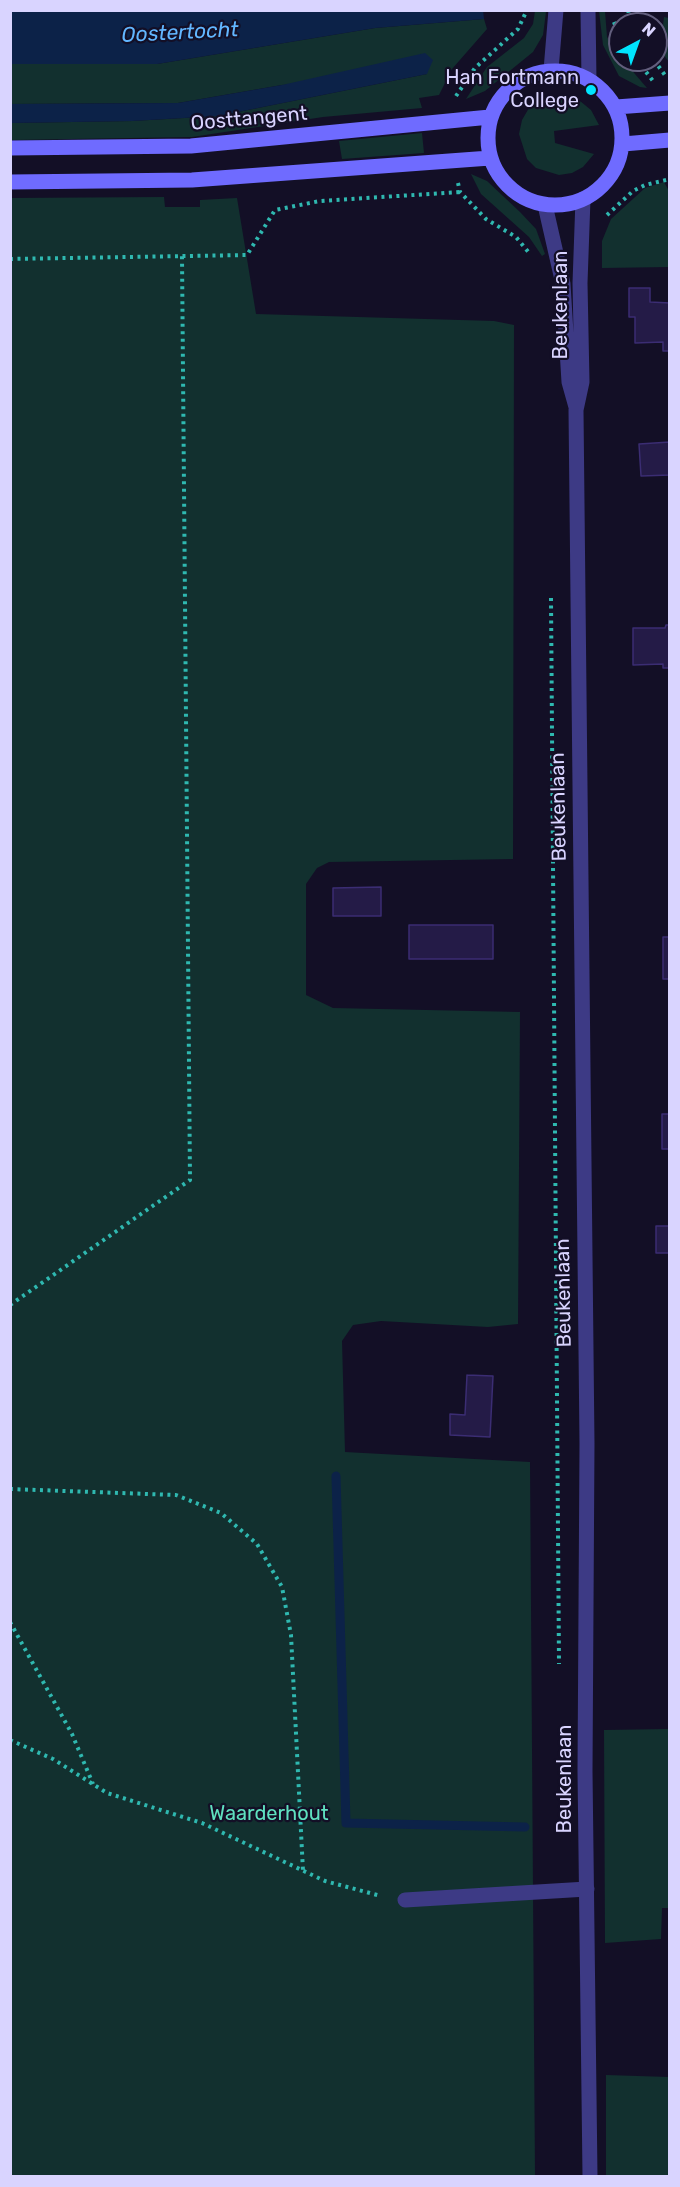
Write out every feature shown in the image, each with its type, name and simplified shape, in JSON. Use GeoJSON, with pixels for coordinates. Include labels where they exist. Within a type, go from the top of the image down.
{"type":"FeatureCollection","features":[{"type":"Feature","properties":{"kind":"main road"},"geometry":{"type":"LineString","coordinates":[[551,70],[565,71],[589,80],[603,90],[616,107],[622,126],[623,144],[617,166],[604,185],[583,199],[565,205],[545,205],[527,199],[511,189],[499,175],[490,158],[487,137],[490,117],[499,100],[512,86],[528,75],[551,70]]}},
{"type":"Feature","properties":{"kind":"main road"},"geometry":{"type":"LineString","coordinates":[[616,107],[669,103]]}},
{"type":"Feature","properties":{"kind":"main road","name":"Oosttangent"},"geometry":{"type":"LineString","coordinates":[[10,148],[191,147],[490,117]]}},
{"type":"Feature","properties":{"kind":"main road"},"geometry":{"type":"LineString","coordinates":[[623,144],[669,140]]}},
{"type":"Feature","properties":{"kind":"main road"},"geometry":{"type":"LineString","coordinates":[[10,182],[192,180],[490,158]]}},
{"type":"Feature","properties":{"kind":"street"},"geometry":{"type":"LineString","coordinates":[[551,70],[555,16]]}},
{"type":"Feature","properties":{"kind":"street"},"geometry":{"type":"LineString","coordinates":[[588,17],[589,80]]}},
{"type":"Feature","properties":{"kind":"street","name":"Beukenlaan"},"geometry":{"type":"LineString","coordinates":[[583,199],[580,283],[582,382],[576,410],[587,1431],[587,1889],[590,2176]]}},
{"type":"Feature","properties":{"kind":"street","name":"Beukenlaan"},"geometry":{"type":"LineString","coordinates":[[545,205],[562,284],[568,382],[576,410]]}},
{"type":"Feature","properties":{"kind":"street"},"geometry":{"type":"LineString","coordinates":[[405,1900],[587,1889]]}},
{"type":"Feature","properties":{"kind":"path"},"geometry":{"type":"LineString","coordinates":[[454,101],[475,68],[518,29],[526,10]]}},
{"type":"Feature","properties":{"kind":"path"},"geometry":{"type":"LineString","coordinates":[[646,72],[656,86]]}},
{"type":"Feature","properties":{"kind":"path","name":"Beukenlaan"},"geometry":{"type":"LineString","coordinates":[[182,256],[247,255],[275,210],[320,201],[460,192],[486,219],[516,237],[532,255]]}},
{"type":"Feature","properties":{"kind":"path"},"geometry":{"type":"LineString","coordinates":[[10,259],[182,256],[190,1180],[10,1305]]}},
{"type":"Feature","properties":{"kind":"path","name":"Beukenlaan"},"geometry":{"type":"LineString","coordinates":[[551,596],[559,1666]]}},
{"type":"Feature","properties":{"kind":"path"},"geometry":{"type":"LineString","coordinates":[[10,1489],[176,1495],[221,1513],[257,1544],[282,1587],[291,1635],[303,1871]]}},
{"type":"Feature","properties":{"kind":"path"},"geometry":{"type":"LineString","coordinates":[[10,1622],[72,1734],[93,1785]]}},
{"type":"Feature","properties":{"kind":"path"},"geometry":{"type":"LineString","coordinates":[[10,1740],[53,1759],[107,1794],[202,1823],[325,1881],[405,1900]]}},
{"type":"Feature","properties":{"kind":"green space"},"geometry":{"type":"Polygon","coordinates":[[[535,11],[546,12],[543,35],[533,52],[485,91],[466,99],[487,67],[524,38],[533,24],[535,11]]]}},
{"type":"Feature","properties":{"kind":"green space"},"geometry":{"type":"Polygon","coordinates":[[[599,11],[605,11],[608,55],[603,45],[599,11]]]}},
{"type":"Feature","properties":{"kind":"green space"},"geometry":{"type":"Polygon","coordinates":[[[668,18],[669,18],[668,61],[668,18]]]}},
{"type":"Feature","properties":{"kind":"green space"},"geometry":{"type":"Polygon","coordinates":[[[484,19],[487,29],[452,69],[439,95],[419,98],[422,108],[323,117],[192,137],[11,140],[10,123],[132,121],[218,116],[427,74],[282,85],[178,103],[11,104],[11,64],[157,64],[375,28],[484,19]]]}},
{"type":"Feature","properties":{"kind":"green space"},"geometry":{"type":"Polygon","coordinates":[[[617,72],[633,72],[647,88],[640,87],[619,76],[617,72]]]}},
{"type":"Feature","properties":{"kind":"green space"},"geometry":{"type":"Polygon","coordinates":[[[554,96],[567,96],[580,101],[591,110],[599,125],[554,131],[555,143],[594,154],[583,167],[572,173],[559,175],[536,168],[527,159],[519,134],[522,120],[529,108],[540,100],[554,96]]]}},
{"type":"Feature","properties":{"kind":"green space"},"geometry":{"type":"Polygon","coordinates":[[[422,133],[424,153],[342,159],[339,141],[422,133]]]}},
{"type":"Feature","properties":{"kind":"green space"},"geometry":{"type":"Polygon","coordinates":[[[471,174],[487,181],[536,229],[545,254],[542,256],[529,237],[481,194],[471,174]]]}},
{"type":"Feature","properties":{"kind":"green space"},"geometry":{"type":"Polygon","coordinates":[[[664,182],[669,191],[669,267],[602,268],[602,241],[611,219],[645,188],[664,182]]]}},
{"type":"Feature","properties":{"kind":"green space","name":"Waarderhout"},"geometry":{"type":"Polygon","coordinates":[[[164,197],[165,207],[200,207],[200,200],[237,198],[256,314],[494,321],[514,325],[513,859],[329,862],[317,868],[306,884],[306,995],[333,1008],[520,1012],[518,1324],[488,1327],[381,1321],[353,1325],[342,1341],[345,1452],[530,1462],[535,2176],[11,2176],[10,198],[164,197]]]}},
{"type":"Feature","properties":{"kind":"green space"},"geometry":{"type":"Polygon","coordinates":[[[669,1729],[670,1908],[662,1908],[661,1939],[605,1943],[604,1730],[669,1729]]]}},
{"type":"Feature","properties":{"kind":"green space"},"geometry":{"type":"Polygon","coordinates":[[[606,2075],[669,2077],[669,2176],[606,2176],[606,2075]]]}},
{"type":"Feature","properties":{"kind":"water","name":"Oostertocht"},"geometry":{"type":"Polygon","coordinates":[[[483,10],[484,19],[375,28],[157,64],[11,64],[11,11],[483,10]]]}},
{"type":"Feature","properties":{"kind":"water"},"geometry":{"type":"Polygon","coordinates":[[[425,53],[433,60],[427,74],[218,116],[132,121],[11,123],[11,104],[178,103],[282,85],[425,53]]]}},
{"type":"Feature","properties":{"kind":"building"},"geometry":{"type":"Polygon","coordinates":[[[629,288],[650,288],[650,302],[670,303],[670,351],[663,351],[663,342],[635,343],[635,317],[629,317],[629,288]]]}},
{"type":"Feature","properties":{"kind":"building"},"geometry":{"type":"Polygon","coordinates":[[[670,442],[670,475],[641,476],[639,444],[670,442]]]}},
{"type":"Feature","properties":{"kind":"building"},"geometry":{"type":"Polygon","coordinates":[[[666,625],[670,625],[670,668],[663,668],[663,664],[633,665],[633,628],[665,628],[666,625]]]}},
{"type":"Feature","properties":{"kind":"building"},"geometry":{"type":"Polygon","coordinates":[[[381,887],[381,916],[333,916],[333,888],[381,887]]]}},
{"type":"Feature","properties":{"kind":"building"},"geometry":{"type":"Polygon","coordinates":[[[409,925],[493,925],[493,959],[409,959],[409,925]]]}},
{"type":"Feature","properties":{"kind":"building"},"geometry":{"type":"Polygon","coordinates":[[[663,937],[670,937],[670,979],[663,979],[663,937]]]}},
{"type":"Feature","properties":{"kind":"building"},"geometry":{"type":"Polygon","coordinates":[[[662,1114],[670,1114],[670,1149],[662,1149],[662,1114]]]}},
{"type":"Feature","properties":{"kind":"building"},"geometry":{"type":"Polygon","coordinates":[[[656,1226],[670,1226],[670,1253],[656,1253],[656,1226]]]}},
{"type":"Feature","properties":{"kind":"building"},"geometry":{"type":"Polygon","coordinates":[[[467,1375],[493,1376],[490,1437],[450,1435],[450,1414],[465,1415],[467,1375]]]}},
{"type":"Feature","properties":{"kind":"waterway"},"geometry":{"type":"LineString","coordinates":[[336,1476],[346,1823],[525,1827]]}},
{"type":"Feature","properties":{"kind":"place","name":"Han Fortmann College"},"geometry":{"type":"Point","coordinates":[591,90]}}]}
